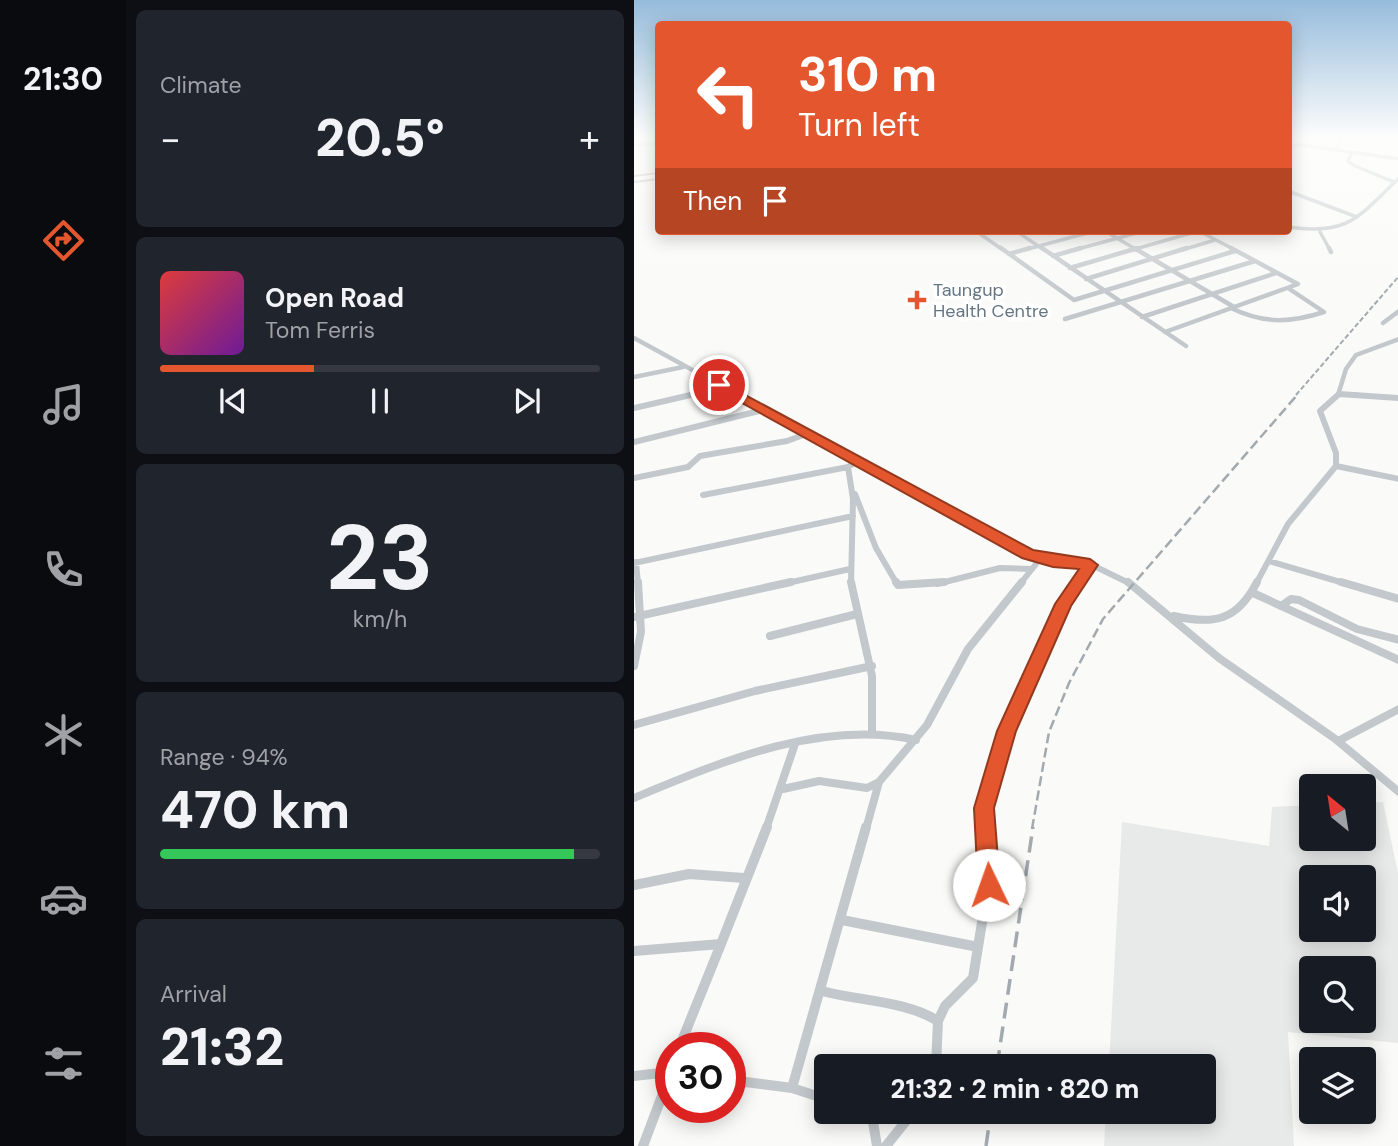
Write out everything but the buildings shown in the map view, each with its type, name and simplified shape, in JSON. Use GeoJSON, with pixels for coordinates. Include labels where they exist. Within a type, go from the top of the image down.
{"type":"FeatureCollection","features":[{"type":"Feature","properties":{"kind":"street"},"geometry":{"type":"LineString","coordinates":[[1292,228],[1320,232],[1349,226],[1384,191]]}},
{"type":"Feature","properties":{"kind":"street"},"geometry":{"type":"LineString","coordinates":[[1292,193],[1357,217]]}},
{"type":"Feature","properties":{"kind":"street"},"geometry":{"type":"LineString","coordinates":[[1320,232],[1331,252]]}},
{"type":"Feature","properties":{"kind":"street"},"geometry":{"type":"LineString","coordinates":[[982,235],[1071,299],[1235,251]]}},
{"type":"Feature","properties":{"kind":"street"},"geometry":{"type":"LineString","coordinates":[[1022,235],[1186,346]]}},
{"type":"Feature","properties":{"kind":"street"},"geometry":{"type":"LineString","coordinates":[[1009,254],[1080,235]]}},
{"type":"Feature","properties":{"kind":"street"},"geometry":{"type":"LineString","coordinates":[[1112,235],[1252,318],[1297,321],[1324,312],[1288,288]]}},
{"type":"Feature","properties":{"kind":"street"},"geometry":{"type":"LineString","coordinates":[[1053,256],[1131,235]]}},
{"type":"Feature","properties":{"kind":"street"},"geometry":{"type":"LineString","coordinates":[[1070,268],[1184,235]]}},
{"type":"Feature","properties":{"kind":"street"},"geometry":{"type":"LineString","coordinates":[[1165,332],[1298,283],[1206,235]]}},
{"type":"Feature","properties":{"kind":"street"},"geometry":{"type":"LineString","coordinates":[[1087,279],[1215,240]]}},
{"type":"Feature","properties":{"kind":"street"},"geometry":{"type":"LineString","coordinates":[[1065,319],[1124,304],[1256,261]]}},
{"type":"Feature","properties":{"kind":"street"},"geometry":{"type":"LineString","coordinates":[[1142,317],[1276,273]]}},
{"type":"Feature","properties":{"kind":"street"},"geometry":{"type":"LineString","coordinates":[[1383,323],[1399,311]]}},
{"type":"Feature","properties":{"kind":"street"},"geometry":{"type":"LineString","coordinates":[[634,338],[683,367],[1040,558],[1090,565],[1133,586],[1174,616],[1192,637],[1222,660],[1340,740],[1399,792]]}},
{"type":"Feature","properties":{"kind":"street"},"geometry":{"type":"LineString","coordinates":[[1174,616],[1190,621],[1210,622],[1227,618],[1240,609],[1253,593],[1284,529],[1336,466],[1336,453],[1320,415],[1323,407],[1339,394],[1346,369],[1356,355],[1399,339]]}},
{"type":"Feature","properties":{"kind":"street"},"geometry":{"type":"LineString","coordinates":[[634,348],[647,346]]}},
{"type":"Feature","properties":{"kind":"street"},"geometry":{"type":"LineString","coordinates":[[634,377],[683,367]]}},
{"type":"Feature","properties":{"kind":"street"},"geometry":{"type":"LineString","coordinates":[[634,408],[696,396],[719,385]]}},
{"type":"Feature","properties":{"kind":"street"},"geometry":{"type":"LineString","coordinates":[[1339,394],[1399,398]]}},
{"type":"Feature","properties":{"kind":"street"},"geometry":{"type":"LineString","coordinates":[[634,442],[763,410]]}},
{"type":"Feature","properties":{"kind":"street"},"geometry":{"type":"LineString","coordinates":[[634,478],[688,467],[700,456],[787,441],[809,433]]}},
{"type":"Feature","properties":{"kind":"street"},"geometry":{"type":"LineString","coordinates":[[703,495],[824,474],[858,461]]}},
{"type":"Feature","properties":{"kind":"street"},"geometry":{"type":"LineString","coordinates":[[1336,466],[1399,479]]}},
{"type":"Feature","properties":{"kind":"street"},"geometry":{"type":"LineString","coordinates":[[848,467],[855,494],[876,548],[898,585],[932,585],[1000,568],[1032,569]]}},
{"type":"Feature","properties":{"kind":"street"},"geometry":{"type":"LineString","coordinates":[[855,494],[850,569],[857,614],[872,666],[877,704],[872,731]]}},
{"type":"Feature","properties":{"kind":"street"},"geometry":{"type":"LineString","coordinates":[[634,666],[638,662],[640,640],[635,562],[853,516]]}},
{"type":"Feature","properties":{"kind":"street"},"geometry":{"type":"LineString","coordinates":[[783,789],[819,781],[867,788],[880,782],[916,740],[937,709],[968,649],[1040,558]]}},
{"type":"Feature","properties":{"kind":"street"},"geometry":{"type":"LineString","coordinates":[[1269,561],[1399,599]]}},
{"type":"Feature","properties":{"kind":"street"},"geometry":{"type":"LineString","coordinates":[[937,1054],[938,1021],[945,1006],[973,978],[989,885],[984,808],[1012,713],[1064,604],[1090,565]]}},
{"type":"Feature","properties":{"kind":"street"},"geometry":{"type":"LineString","coordinates":[[637,616],[850,569]]}},
{"type":"Feature","properties":{"kind":"street"},"geometry":{"type":"LineString","coordinates":[[1253,593],[1399,660]]}},
{"type":"Feature","properties":{"kind":"street"},"geometry":{"type":"LineString","coordinates":[[1281,606],[1291,599],[1299,600],[1357,629],[1399,639]]}},
{"type":"Feature","properties":{"kind":"street"},"geometry":{"type":"LineString","coordinates":[[770,636],[857,614]]}},
{"type":"Feature","properties":{"kind":"street"},"geometry":{"type":"LineString","coordinates":[[634,726],[755,691],[872,666]]}},
{"type":"Feature","properties":{"kind":"street"},"geometry":{"type":"LineString","coordinates":[[1340,740],[1399,709]]}},
{"type":"Feature","properties":{"kind":"street"},"geometry":{"type":"LineString","coordinates":[[634,798],[691,776],[795,744],[872,731],[916,740]]}},
{"type":"Feature","properties":{"kind":"street"},"geometry":{"type":"LineString","coordinates":[[685,1032],[744,878],[783,789],[795,744]]}},
{"type":"Feature","properties":{"kind":"street"},"geometry":{"type":"LineString","coordinates":[[792,1088],[880,782]]}},
{"type":"Feature","properties":{"kind":"street"},"geometry":{"type":"LineString","coordinates":[[634,885],[673,873],[688,872],[744,878]]}},
{"type":"Feature","properties":{"kind":"street"},"geometry":{"type":"LineString","coordinates":[[842,920],[978,947]]}},
{"type":"Feature","properties":{"kind":"street"},"geometry":{"type":"LineString","coordinates":[[634,951],[721,944]]}},
{"type":"Feature","properties":{"kind":"street"},"geometry":{"type":"LineString","coordinates":[[822,991],[857,1001],[894,1003],[924,1012],[938,1021]]}},
{"type":"Feature","properties":{"kind":"street"},"geometry":{"type":"LineString","coordinates":[[634,1076],[655,1072]]}},
{"type":"Feature","properties":{"kind":"street"},"geometry":{"type":"LineString","coordinates":[[746,1082],[792,1088],[814,1095]]}},
{"type":"Feature","properties":{"kind":"street"},"geometry":{"type":"LineString","coordinates":[[643,1146],[655,1112]]}},
{"type":"Feature","properties":{"kind":"street"},"geometry":{"type":"LineString","coordinates":[[873,1124],[877,1146]]}},
{"type":"Feature","properties":{"kind":"street"},"geometry":{"type":"LineString","coordinates":[[886,1146],[904,1124]]}},
{"type":"Feature","properties":{"kind":"shaded area"},"geometry":{"type":"Polygon","coordinates":[[[1376,802],[1383,802],[1398,873],[1398,1043],[1288,1032],[1294,1146],[1104,1146],[1105,1124],[1216,1124],[1216,1054],[1110,1054],[1122,822],[1269,846],[1272,807],[1299,806],[1299,851],[1376,851],[1376,802]]]}},
{"type":"Feature","properties":{"kind":"railway"},"geometry":{"type":"LineString","coordinates":[[1296,395],[1399,276]]}},
{"type":"Feature","properties":{"kind":"railway"},"geometry":{"type":"LineString","coordinates":[[1032,829],[1049,732],[1069,683],[1103,619],[1298,394]]}},
{"type":"Feature","properties":{"kind":"railway"},"geometry":{"type":"LineString","coordinates":[[999,1054],[1033,827]]}},
{"type":"Feature","properties":{"kind":"railway"},"geometry":{"type":"LineString","coordinates":[[986,1146],[989,1124]]}},
{"type":"Feature","properties":{"kind":"place","name":"Taungup Health Centre"},"geometry":{"type":"Point","coordinates":[917,300]}},
{"type":"Feature","properties":{"kind":"route"},"geometry":{"type":"LineString","coordinates":[[719,385],[1028,554],[1053,561],[1090,565],[1064,604],[1006,731],[984,808],[989,885]]}}]}
